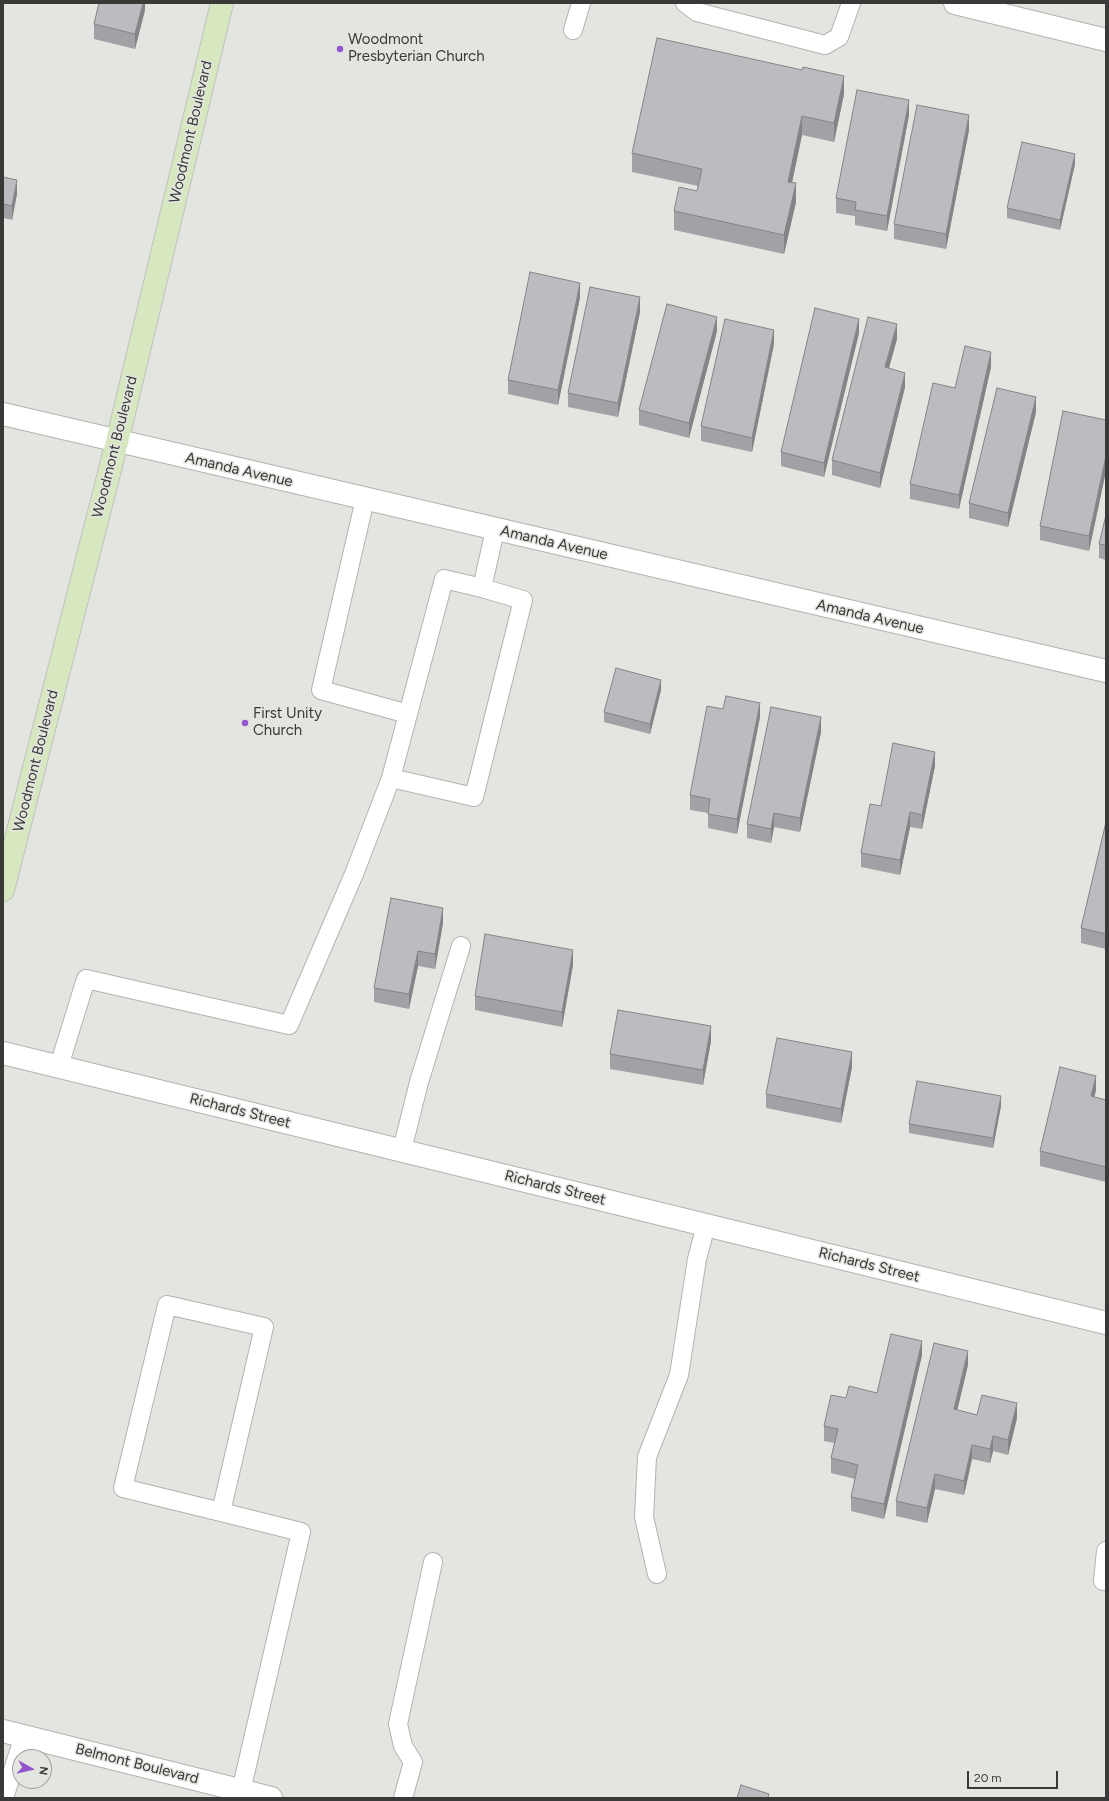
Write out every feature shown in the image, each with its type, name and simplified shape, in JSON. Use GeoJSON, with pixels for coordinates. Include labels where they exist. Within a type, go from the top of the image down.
{"type":"FeatureCollection","features":[{"type":"Feature","properties":{"kind":"main road","name":"Woodmont Boulevard"},"geometry":{"type":"LineString","coordinates":[[3,890],[117,442],[222,3]]}},
{"type":"Feature","properties":{"kind":"street"},"geometry":{"type":"LineString","coordinates":[[954,3],[1106,40]]}},
{"type":"Feature","properties":{"kind":"street","name":"Amanda Avenue"},"geometry":{"type":"LineString","coordinates":[[3,414],[494,530],[1106,671]]}},
{"type":"Feature","properties":{"kind":"street","name":"Richards Street"},"geometry":{"type":"LineString","coordinates":[[3,1053],[1106,1323]]}},
{"type":"Feature","properties":{"kind":"street","name":"Belmont Boulevard"},"geometry":{"type":"LineString","coordinates":[[13,1733],[271,1798]]}},
{"type":"Feature","properties":{"kind":"lane"},"geometry":{"type":"LineString","coordinates":[[573,30],[581,3]]}},
{"type":"Feature","properties":{"kind":"lane"},"geometry":{"type":"LineString","coordinates":[[685,3],[697,12],[825,45],[839,37],[851,3]]}},
{"type":"Feature","properties":{"kind":"lane"},"geometry":{"type":"LineString","coordinates":[[365,499],[321,690],[408,714]]}},
{"type":"Feature","properties":{"kind":"lane"},"geometry":{"type":"LineString","coordinates":[[482,588],[494,530]]}},
{"type":"Feature","properties":{"kind":"lane"},"geometry":{"type":"LineString","coordinates":[[59,1066],[86,980],[290,1025],[354,874],[391,778],[444,579],[523,600],[474,797],[391,778]]}},
{"type":"Feature","properties":{"kind":"lane"},"geometry":{"type":"LineString","coordinates":[[402,1150],[419,1082],[461,946]]}},
{"type":"Feature","properties":{"kind":"lane"},"geometry":{"type":"LineString","coordinates":[[657,1574],[644,1518],[647,1457],[679,1375],[697,1259],[706,1225]]}},
{"type":"Feature","properties":{"kind":"lane"},"geometry":{"type":"LineString","coordinates":[[222,1512],[264,1327],[167,1305],[123,1488],[301,1532],[241,1791]]}},
{"type":"Feature","properties":{"kind":"lane"},"geometry":{"type":"LineString","coordinates":[[1102,1581],[1106,1551]]}},
{"type":"Feature","properties":{"kind":"lane"},"geometry":{"type":"LineString","coordinates":[[402,1798],[413,1762],[403,1746],[398,1724],[433,1562]]}},
{"type":"Feature","properties":{"kind":"lane"},"geometry":{"type":"LineString","coordinates":[[4,1798],[13,1733]]}},
{"type":"Feature","properties":{"kind":"building"},"geometry":{"type":"Polygon","coordinates":[[[99,3],[143,3],[135,34],[94,24],[99,3]]]}},
{"type":"Feature","properties":{"kind":"building"},"geometry":{"type":"Polygon","coordinates":[[[657,38],[802,70],[803,67],[844,76],[834,123],[802,116],[788,182],[796,183],[784,235],[674,211],[679,187],[697,191],[702,169],[632,153],[657,38]]]}},
{"type":"Feature","properties":{"kind":"building"},"geometry":{"type":"Polygon","coordinates":[[[857,90],[909,100],[887,216],[855,210],[856,202],[836,198],[857,90]]]}},
{"type":"Feature","properties":{"kind":"building"},"geometry":{"type":"Polygon","coordinates":[[[917,105],[969,115],[946,234],[894,224],[917,105]]]}},
{"type":"Feature","properties":{"kind":"building"},"geometry":{"type":"Polygon","coordinates":[[[1022,142],[1075,154],[1060,220],[1007,208],[1022,142]]]}},
{"type":"Feature","properties":{"kind":"building"},"geometry":{"type":"Polygon","coordinates":[[[3,177],[17,180],[12,206],[4,204],[3,208],[3,177]]]}},
{"type":"Feature","properties":{"kind":"building"},"geometry":{"type":"Polygon","coordinates":[[[530,272],[580,283],[558,390],[508,380],[530,272]]]}},
{"type":"Feature","properties":{"kind":"building"},"geometry":{"type":"Polygon","coordinates":[[[590,287],[640,297],[618,403],[568,393],[590,287]]]}},
{"type":"Feature","properties":{"kind":"building"},"geometry":{"type":"Polygon","coordinates":[[[667,304],[717,317],[689,423],[639,410],[667,304]]]}},
{"type":"Feature","properties":{"kind":"building"},"geometry":{"type":"Polygon","coordinates":[[[815,308],[859,319],[824,463],[781,452],[815,308]]]}},
{"type":"Feature","properties":{"kind":"building"},"geometry":{"type":"Polygon","coordinates":[[[868,317],[897,324],[885,367],[905,373],[880,473],[832,460],[868,317]]]}},
{"type":"Feature","properties":{"kind":"building"},"geometry":{"type":"Polygon","coordinates":[[[725,319],[774,330],[752,438],[701,426],[725,319]]]}},
{"type":"Feature","properties":{"kind":"building"},"geometry":{"type":"Polygon","coordinates":[[[965,346],[991,352],[959,495],[910,484],[933,383],[955,388],[965,346]]]}},
{"type":"Feature","properties":{"kind":"building"},"geometry":{"type":"Polygon","coordinates":[[[997,388],[1036,397],[1008,513],[969,503],[997,388]]]}},
{"type":"Feature","properties":{"kind":"building"},"geometry":{"type":"Polygon","coordinates":[[[1063,411],[1106,420],[1106,456],[1089,536],[1040,526],[1063,411]]]}},
{"type":"Feature","properties":{"kind":"building"},"geometry":{"type":"Polygon","coordinates":[[[1106,515],[1106,545],[1099,544],[1106,515]]]}},
{"type":"Feature","properties":{"kind":"building"},"geometry":{"type":"Polygon","coordinates":[[[616,668],[661,680],[650,724],[604,712],[616,668]]]}},
{"type":"Feature","properties":{"kind":"building"},"geometry":{"type":"Polygon","coordinates":[[[726,696],[760,703],[737,819],[708,814],[710,799],[690,795],[707,706],[723,709],[726,696]]]}},
{"type":"Feature","properties":{"kind":"building"},"geometry":{"type":"Polygon","coordinates":[[[771,707],[821,717],[800,818],[774,813],[771,829],[747,824],[771,707]]]}},
{"type":"Feature","properties":{"kind":"building"},"geometry":{"type":"Polygon","coordinates":[[[893,743],[935,752],[922,815],[910,812],[900,860],[861,853],[870,804],[881,806],[893,743]]]}},
{"type":"Feature","properties":{"kind":"building"},"geometry":{"type":"Polygon","coordinates":[[[1106,822],[1106,934],[1081,928],[1106,822]]]}},
{"type":"Feature","properties":{"kind":"building"},"geometry":{"type":"Polygon","coordinates":[[[391,898],[443,908],[435,954],[418,951],[409,994],[374,988],[391,898]]]}},
{"type":"Feature","properties":{"kind":"building"},"geometry":{"type":"Polygon","coordinates":[[[485,934],[573,950],[562,1012],[475,996],[485,934]]]}},
{"type":"Feature","properties":{"kind":"building"},"geometry":{"type":"Polygon","coordinates":[[[618,1010],[711,1026],[703,1070],[610,1054],[618,1010]]]}},
{"type":"Feature","properties":{"kind":"building"},"geometry":{"type":"Polygon","coordinates":[[[777,1038],[852,1052],[841,1109],[766,1094],[777,1038]]]}},
{"type":"Feature","properties":{"kind":"building"},"geometry":{"type":"Polygon","coordinates":[[[1060,1067],[1096,1076],[1091,1096],[1106,1100],[1106,1167],[1040,1151],[1060,1067]]]}},
{"type":"Feature","properties":{"kind":"building"},"geometry":{"type":"Polygon","coordinates":[[[917,1081],[1001,1096],[993,1138],[909,1124],[917,1081]]]}},
{"type":"Feature","properties":{"kind":"building"},"geometry":{"type":"Polygon","coordinates":[[[891,1334],[922,1341],[884,1504],[851,1497],[858,1465],[831,1458],[838,1429],[824,1426],[831,1395],[846,1398],[849,1386],[877,1393],[891,1334]]]}},
{"type":"Feature","properties":{"kind":"building"},"geometry":{"type":"Polygon","coordinates":[[[934,1343],[968,1351],[954,1409],[977,1415],[982,1395],[1017,1403],[1008,1440],[993,1436],[990,1449],[972,1445],[964,1481],[935,1474],[927,1508],[896,1501],[934,1343]]]}},
{"type":"Feature","properties":{"kind":"building"},"geometry":{"type":"Polygon","coordinates":[[[741,1785],[769,1794],[768,1798],[737,1798],[741,1785]]]}},
{"type":"Feature","properties":{"kind":"place","name":"Woodmont Presbyterian Church"},"geometry":{"type":"Point","coordinates":[340,49]}},
{"type":"Feature","properties":{"kind":"place","name":"First Unity Church"},"geometry":{"type":"Point","coordinates":[245,723]}}]}
